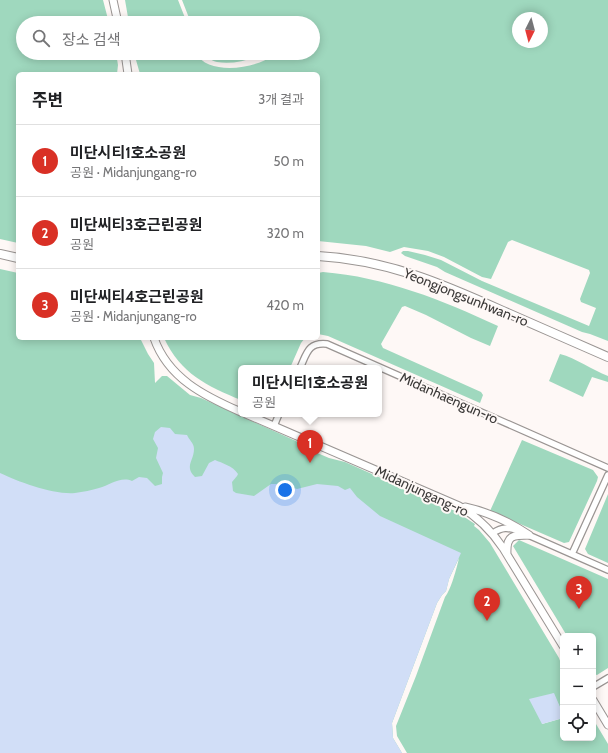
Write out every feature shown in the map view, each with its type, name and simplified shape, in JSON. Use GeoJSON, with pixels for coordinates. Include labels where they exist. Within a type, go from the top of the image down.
{"type":"FeatureCollection","features":[{"type":"Feature","properties":{"kind":"main road"},"geometry":{"type":"LineString","coordinates":[[0,254],[16,258]]}},
{"type":"Feature","properties":{"kind":"main road","name":"Yeongjongsunhwan-ro"},"geometry":{"type":"LineString","coordinates":[[320,256],[377,264],[411,273],[472,297],[608,357]]}},
{"type":"Feature","properties":{"kind":"street"},"geometry":{"type":"LineString","coordinates":[[113,0],[116,16]]}},
{"type":"Feature","properties":{"kind":"street"},"geometry":{"type":"LineString","coordinates":[[126,60],[128,72]]}},
{"type":"Feature","properties":{"kind":"street"},"geometry":{"type":"LineString","coordinates":[[155,340],[162,355],[171,368],[182,378],[207,397],[238,411]]}},
{"type":"Feature","properties":{"kind":"street","name":"Midanhaengun-ro"},"geometry":{"type":"LineString","coordinates":[[301,365],[309,349],[313,345],[319,343],[326,344],[374,365]]}},
{"type":"Feature","properties":{"kind":"street","name":"Midanhaengun-ro"},"geometry":{"type":"LineString","coordinates":[[382,369],[608,468]]}},
{"type":"Feature","properties":{"kind":"street","name":"Midanjungang-ro"},"geometry":{"type":"LineString","coordinates":[[253,417],[459,506],[482,521],[493,533],[507,554],[560,641]]}},
{"type":"Feature","properties":{"kind":"street"},"geometry":{"type":"LineString","coordinates":[[274,426],[278,417]]}},
{"type":"Feature","properties":{"kind":"street"},"geometry":{"type":"LineString","coordinates":[[572,554],[608,475]]}},
{"type":"Feature","properties":{"kind":"street"},"geometry":{"type":"LineString","coordinates":[[459,506],[480,511],[517,526],[529,535]]}},
{"type":"Feature","properties":{"kind":"street"},"geometry":{"type":"LineString","coordinates":[[493,533],[500,528],[508,528],[529,535],[608,570]]}},
{"type":"Feature","properties":{"kind":"street"},"geometry":{"type":"LineString","coordinates":[[507,554],[508,542],[510,538],[516,535],[529,535]]}},
{"type":"Feature","properties":{"kind":"street"},"geometry":{"type":"LineString","coordinates":[[596,685],[608,678]]}},
{"type":"Feature","properties":{"kind":"street"},"geometry":{"type":"LineString","coordinates":[[596,705],[608,725]]}},
{"type":"Feature","properties":{"kind":"green space"},"geometry":{"type":"Polygon","coordinates":[[[0,0],[103,0],[107,16],[16,16],[16,60],[117,60],[118,65],[117,72],[16,72],[16,243],[0,239],[0,0]]]}},
{"type":"Feature","properties":{"kind":"green space"},"geometry":{"type":"Polygon","coordinates":[[[125,0],[178,0],[184,16],[128,16],[125,0]]]}},
{"type":"Feature","properties":{"kind":"green space"},"geometry":{"type":"Polygon","coordinates":[[[182,0],[608,0],[608,341],[582,332],[445,272],[437,267],[405,256],[401,253],[403,251],[408,251],[441,260],[482,281],[589,326],[596,308],[581,302],[580,299],[590,273],[589,270],[512,240],[508,242],[491,279],[482,277],[444,257],[428,251],[404,247],[390,252],[366,246],[320,241],[320,72],[139,72],[136,60],[202,60],[210,65],[221,67],[245,67],[266,60],[320,60],[320,16],[188,16],[182,0]]]}},
{"type":"Feature","properties":{"kind":"green space"},"geometry":{"type":"Polygon","coordinates":[[[211,60],[245,60],[230,63],[211,60]]]}},
{"type":"Feature","properties":{"kind":"green space"},"geometry":{"type":"Polygon","coordinates":[[[0,269],[16,273],[16,340],[141,340],[154,363],[155,383],[162,376],[167,376],[190,395],[201,398],[238,415],[238,417],[243,417],[296,441],[308,449],[329,458],[345,462],[455,511],[475,524],[474,526],[490,543],[560,661],[560,708],[553,693],[542,724],[560,719],[560,741],[596,741],[596,724],[608,744],[608,753],[407,753],[397,736],[396,726],[445,597],[452,584],[459,558],[449,579],[446,591],[437,603],[392,723],[393,738],[402,753],[0,633],[0,269]]]}},
{"type":"Feature","properties":{"kind":"green space"},"geometry":{"type":"Polygon","coordinates":[[[320,273],[346,275],[391,284],[456,307],[498,326],[490,346],[405,306],[402,307],[381,344],[383,348],[481,392],[483,395],[480,403],[328,336],[320,334],[320,273]]]}},
{"type":"Feature","properties":{"kind":"green space"},"geometry":{"type":"Polygon","coordinates":[[[165,340],[303,340],[291,365],[238,365],[238,399],[206,384],[196,377],[178,361],[165,340]]]}},
{"type":"Feature","properties":{"kind":"green space"},"geometry":{"type":"Polygon","coordinates":[[[560,354],[572,358],[608,376],[608,382],[592,377],[583,397],[549,381],[560,354]]]}},
{"type":"Feature","properties":{"kind":"green space"},"geometry":{"type":"Polygon","coordinates":[[[522,440],[593,470],[598,477],[569,542],[564,543],[490,511],[522,440]]]}},
{"type":"Feature","properties":{"kind":"green space"},"geometry":{"type":"Polygon","coordinates":[[[608,494],[608,563],[588,554],[585,549],[608,494]]]}},
{"type":"Feature","properties":{"kind":"green space"},"geometry":{"type":"Polygon","coordinates":[[[519,540],[608,579],[608,668],[596,675],[596,633],[565,633],[513,546],[519,540]]]}},
{"type":"Feature","properties":{"kind":"water"},"geometry":{"type":"Polygon","coordinates":[[[161,427],[170,428],[175,434],[187,435],[194,447],[190,470],[195,477],[202,476],[209,463],[215,460],[230,467],[238,474],[232,482],[233,491],[236,493],[254,496],[271,484],[282,484],[297,489],[317,484],[338,486],[345,490],[350,488],[357,497],[380,516],[461,553],[449,579],[446,591],[437,603],[392,723],[393,738],[402,753],[0,753],[0,473],[47,490],[67,493],[75,493],[103,487],[120,480],[132,481],[139,477],[147,478],[155,486],[162,484],[163,473],[156,458],[158,448],[153,439],[155,432],[161,427]]]}},
{"type":"Feature","properties":{"kind":"water"},"geometry":{"type":"Polygon","coordinates":[[[554,693],[560,707],[560,719],[542,724],[529,699],[554,693]]]}},
{"type":"Feature","properties":{"kind":"place","name":"미단시티1호소공원"},"geometry":{"type":"Point","coordinates":[310,463]}},
{"type":"Feature","properties":{"kind":"place","name":"미단씨티4호근린공원"},"geometry":{"type":"Point","coordinates":[579,609]}},
{"type":"Feature","properties":{"kind":"place","name":"미단씨티3호근린공원"},"geometry":{"type":"Point","coordinates":[487,621]}}]}
